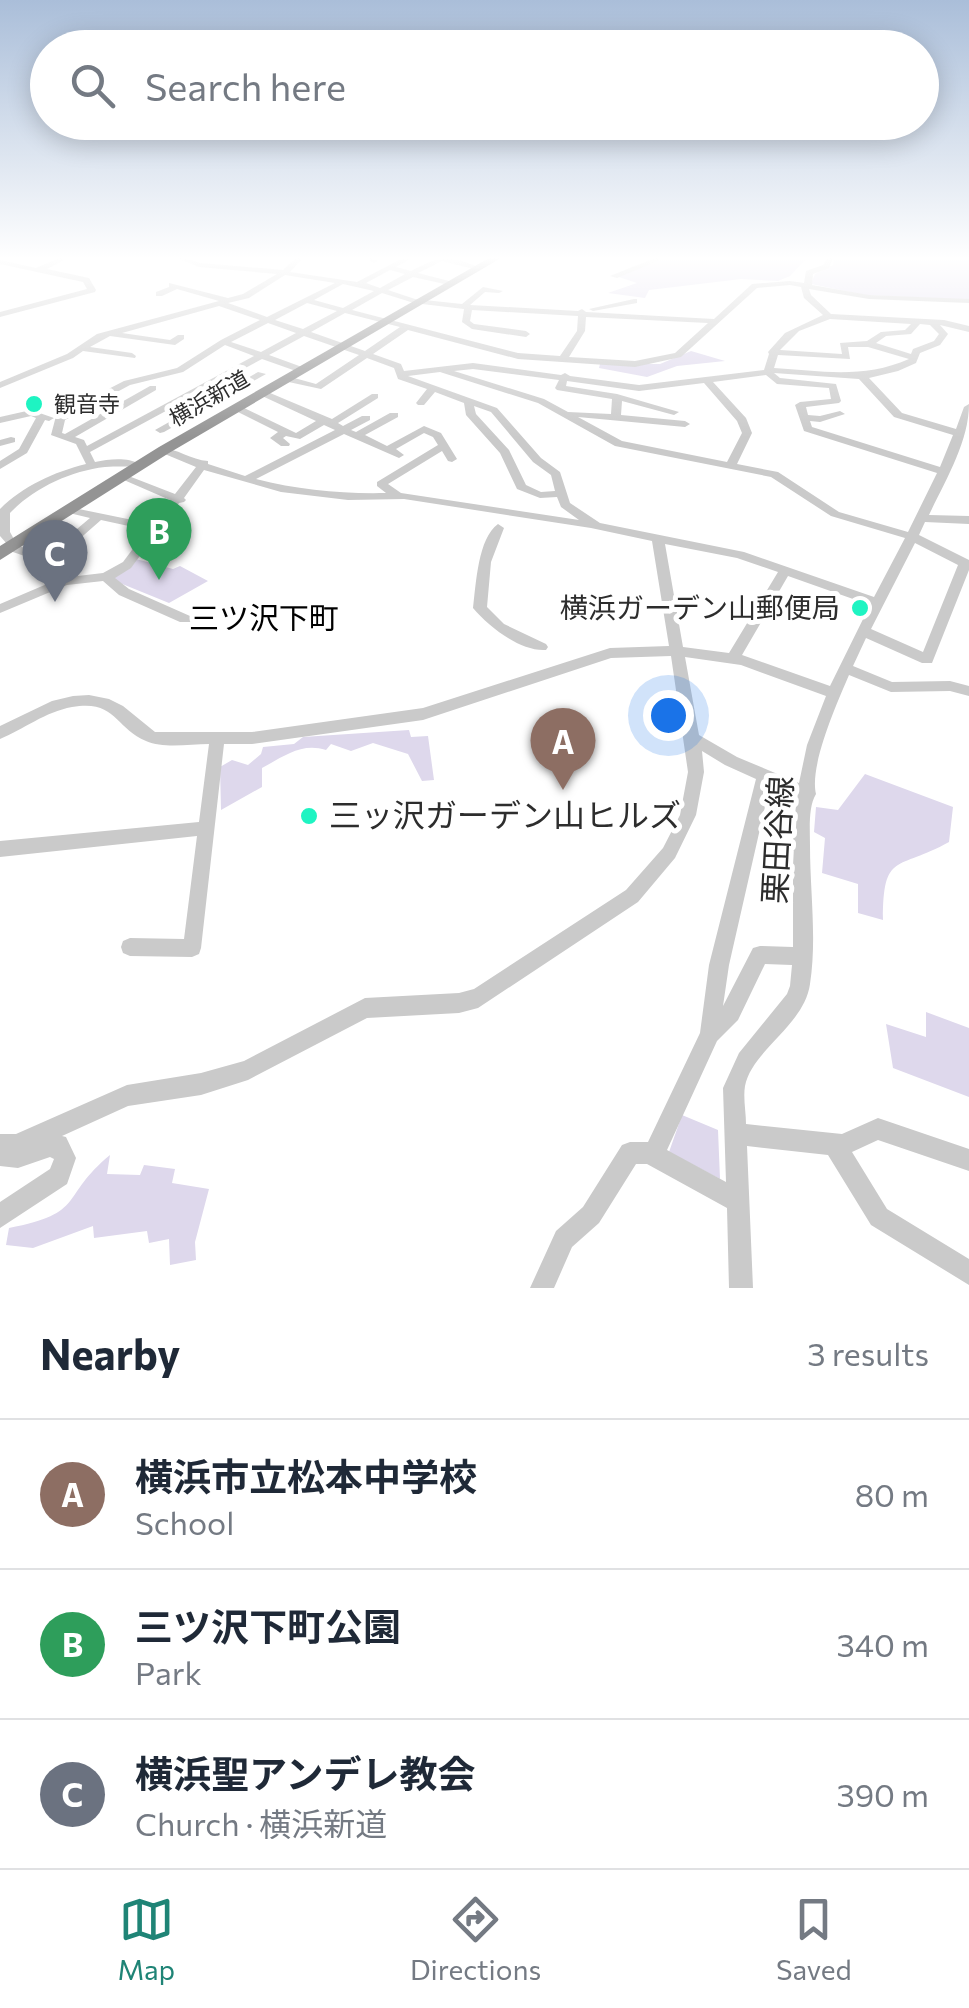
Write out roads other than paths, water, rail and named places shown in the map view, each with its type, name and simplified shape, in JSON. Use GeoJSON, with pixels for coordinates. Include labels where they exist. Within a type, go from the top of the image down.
{"type":"FeatureCollection","features":[{"type":"Feature","properties":{"kind":"highway","name":"横浜新道"},"geometry":{"type":"LineString","coordinates":[[4,544],[69,510],[163,442],[287,378],[389,318]]}},
{"type":"Feature","properties":{"kind":"highway","name":"横浜新道"},"geometry":{"type":"LineString","coordinates":[[163,442],[236,408],[341,346]]}},
{"type":"Feature","properties":{"kind":"highway","name":"横浜新道"},"geometry":{"type":"LineString","coordinates":[[4,544],[128,471]]}},
{"type":"Feature","properties":{"kind":"street"},"geometry":{"type":"LineString","coordinates":[[0,385],[108,332],[159,318]]}},
{"type":"Feature","properties":{"kind":"street"},"geometry":{"type":"LineString","coordinates":[[261,318],[398,366],[400,377],[494,410],[538,460],[556,474],[559,494],[572,511],[596,526]]}},
{"type":"Feature","properties":{"kind":"street"},"geometry":{"type":"LineString","coordinates":[[0,420],[31,413],[41,418],[60,418],[139,380],[180,370],[224,342],[274,318]]}},
{"type":"Feature","properties":{"kind":"street"},"geometry":{"type":"LineString","coordinates":[[84,451],[330,318]]}},
{"type":"Feature","properties":{"kind":"street"},"geometry":{"type":"LineString","coordinates":[[368,318],[542,358],[635,364],[678,355],[717,318]]}},
{"type":"Feature","properties":{"kind":"street"},"geometry":{"type":"LineString","coordinates":[[469,318],[472,326],[526,334]]}},
{"type":"Feature","properties":{"kind":"street"},"geometry":{"type":"LineString","coordinates":[[563,359],[581,331],[582,318]]}},
{"type":"Feature","properties":{"kind":"street"},"geometry":{"type":"LineString","coordinates":[[622,318],[713,322]]}},
{"type":"Feature","properties":{"kind":"street"},"geometry":{"type":"LineString","coordinates":[[768,371],[772,352],[789,332],[824,318]]}},
{"type":"Feature","properties":{"kind":"street"},"geometry":{"type":"LineString","coordinates":[[860,318],[969,327]]}},
{"type":"Feature","properties":{"kind":"street"},"geometry":{"type":"LineString","coordinates":[[869,344],[884,334],[908,332],[917,322]]}},
{"type":"Feature","properties":{"kind":"street"},"geometry":{"type":"LineString","coordinates":[[402,374],[466,366],[640,388],[768,371],[842,378],[884,376],[914,358],[916,351],[939,342],[944,334],[932,322]]}},
{"type":"Feature","properties":{"kind":"street"},"geometry":{"type":"LineString","coordinates":[[287,378],[318,387],[370,356],[406,327]]}},
{"type":"Feature","properties":{"kind":"street"},"geometry":{"type":"LineString","coordinates":[[108,332],[172,343],[181,338]]}},
{"type":"Feature","properties":{"kind":"street"},"geometry":{"type":"LineString","coordinates":[[224,342],[299,368]]}},
{"type":"Feature","properties":{"kind":"street"},"geometry":{"type":"LineString","coordinates":[[772,352],[848,357],[843,346],[869,344],[914,358]]}},
{"type":"Feature","properties":{"kind":"street"},"geometry":{"type":"LineString","coordinates":[[82,348],[132,356]]}},
{"type":"Feature","properties":{"kind":"street"},"geometry":{"type":"LineString","coordinates":[[536,373],[542,358]]}},
{"type":"Feature","properties":{"kind":"street"},"geometry":{"type":"LineString","coordinates":[[442,370],[494,384],[628,447],[779,476],[838,516],[913,537],[967,564],[927,659],[866,632]]}},
{"type":"Feature","properties":{"kind":"street"},"geometry":{"type":"LineString","coordinates":[[768,371],[777,381],[833,386],[836,402],[803,403],[808,429],[946,472]]}},
{"type":"Feature","properties":{"kind":"street"},"geometry":{"type":"LineString","coordinates":[[163,442],[200,408],[261,374]]}},
{"type":"Feature","properties":{"kind":"street"},"geometry":{"type":"LineString","coordinates":[[861,375],[898,415],[963,434]]}},
{"type":"Feature","properties":{"kind":"street"},"geometry":{"type":"LineString","coordinates":[[565,376],[560,388],[674,412]]}},
{"type":"Feature","properties":{"kind":"street"},"geometry":{"type":"LineString","coordinates":[[706,379],[742,420],[747,432],[732,464]]}},
{"type":"Feature","properties":{"kind":"street"},"geometry":{"type":"LineString","coordinates":[[139,380],[218,414]]}},
{"type":"Feature","properties":{"kind":"street"},"geometry":{"type":"LineString","coordinates":[[212,380],[330,420],[393,453],[424,429],[437,435],[452,459]]}},
{"type":"Feature","properties":{"kind":"street"},"geometry":{"type":"LineString","coordinates":[[66,438],[153,388]]}},
{"type":"Feature","properties":{"kind":"street"},"geometry":{"type":"LineString","coordinates":[[421,403],[432,389]]}},
{"type":"Feature","properties":{"kind":"street"},"geometry":{"type":"LineString","coordinates":[[236,408],[285,438],[296,437],[375,396]]}},
{"type":"Feature","properties":{"kind":"street"},"geometry":{"type":"LineString","coordinates":[[616,417],[617,397]]}},
{"type":"Feature","properties":{"kind":"street"},"geometry":{"type":"LineString","coordinates":[[469,403],[471,415],[505,452],[521,487],[540,494],[559,494]]}},
{"type":"Feature","properties":{"kind":"street","name":"栗田谷線"},"geometry":{"type":"LineString","coordinates":[[740,1288],[734,1134],[737,1076],[794,1007],[803,956],[808,794],[814,748],[879,603],[946,472],[963,434],[969,407]]}},
{"type":"Feature","properties":{"kind":"street"},"geometry":{"type":"LineString","coordinates":[[155,410],[163,442],[218,472],[295,492],[399,496],[596,526],[740,555],[879,603]]}},
{"type":"Feature","properties":{"kind":"street"},"geometry":{"type":"LineString","coordinates":[[560,413],[685,424]]}},
{"type":"Feature","properties":{"kind":"street"},"geometry":{"type":"LineString","coordinates":[[358,436],[394,416]]}},
{"type":"Feature","properties":{"kind":"street"},"geometry":{"type":"LineString","coordinates":[[804,417],[837,416]]}},
{"type":"Feature","properties":{"kind":"street"},"geometry":{"type":"LineString","coordinates":[[0,466],[23,450],[41,418]]}},
{"type":"Feature","properties":{"kind":"street"},"geometry":{"type":"LineString","coordinates":[[60,418],[56,435],[80,442],[91,464]]}},
{"type":"Feature","properties":{"kind":"street"},"geometry":{"type":"LineString","coordinates":[[248,479],[366,418]]}},
{"type":"Feature","properties":{"kind":"street"},"geometry":{"type":"LineString","coordinates":[[399,496],[381,484],[441,447]]}},
{"type":"Feature","properties":{"kind":"street"},"geometry":{"type":"LineString","coordinates":[[0,610],[65,581],[106,577],[128,566],[204,463]]}},
{"type":"Feature","properties":{"kind":"street"},"geometry":{"type":"LineString","coordinates":[[99,516],[48,560],[4,544],[6,502],[91,464],[128,471],[180,500]]}},
{"type":"Feature","properties":{"kind":"street"},"geometry":{"type":"LineString","coordinates":[[69,510],[155,528]]}},
{"type":"Feature","properties":{"kind":"street"},"geometry":{"type":"LineString","coordinates":[[924,518],[969,520]]}},
{"type":"Feature","properties":{"kind":"street"},"geometry":{"type":"LineString","coordinates":[[498,528],[485,562],[480,608],[500,626],[540,648]]}},
{"type":"Feature","properties":{"kind":"street"},"geometry":{"type":"LineString","coordinates":[[0,1216],[59,1176],[65,1158],[58,1145],[46,1145],[17,1159],[4,1157],[1,1146],[16,1145],[127,1096],[201,1084],[248,1070],[365,1008],[458,1003],[478,998],[606,917],[632,896],[669,853],[694,794],[694,750],[658,540]]}},
{"type":"Feature","properties":{"kind":"street"},"geometry":{"type":"LineString","coordinates":[[734,658],[785,571]]}},
{"type":"Feature","properties":{"kind":"street"},"geometry":{"type":"LineString","coordinates":[[106,577],[124,592],[185,620]]}},
{"type":"Feature","properties":{"kind":"street"},"geometry":{"type":"LineString","coordinates":[[0,733],[65,702],[85,700],[113,706],[140,732],[154,738],[218,739],[423,714],[590,656],[678,651],[734,658],[836,694]]}},
{"type":"Feature","properties":{"kind":"street"},"geometry":{"type":"LineString","coordinates":[[848,669],[892,686],[946,686],[969,692]]}},
{"type":"Feature","properties":{"kind":"street"},"geometry":{"type":"LineString","coordinates":[[130,948],[192,948],[218,739]]}},
{"type":"Feature","properties":{"kind":"street"},"geometry":{"type":"LineString","coordinates":[[699,741],[764,777],[808,794]]}},
{"type":"Feature","properties":{"kind":"street"},"geometry":{"type":"LineString","coordinates":[[653,1156],[710,1034],[719,965],[764,777]]}},
{"type":"Feature","properties":{"kind":"street"},"geometry":{"type":"LineString","coordinates":[[0,849],[206,828]]}},
{"type":"Feature","properties":{"kind":"street"},"geometry":{"type":"LineString","coordinates":[[710,1034],[731,1013],[760,956],[803,956]]}},
{"type":"Feature","properties":{"kind":"street"},"geometry":{"type":"LineString","coordinates":[[734,1134],[842,1145],[878,1129],[969,1160]]}},
{"type":"Feature","properties":{"kind":"street"},"geometry":{"type":"LineString","coordinates":[[834,1144],[879,1218],[969,1273]]}},
{"type":"Feature","properties":{"kind":"street"},"geometry":{"type":"LineString","coordinates":[[542,1288],[564,1240],[591,1215],[630,1153],[653,1156],[739,1202]]}},
{"type":"Feature","properties":{"kind":"place","name":"観音寺"},"geometry":{"type":"Point","coordinates":[34,404]}},
{"type":"Feature","properties":{"kind":"place","name":"三ツ沢下町公園"},"geometry":{"type":"Point","coordinates":[159,580]}},
{"type":"Feature","properties":{"kind":"place","name":"横浜聖アンデレ教会"},"geometry":{"type":"Point","coordinates":[55,602]}},
{"type":"Feature","properties":{"kind":"place","name":"横浜ガーデン山郵便局"},"geometry":{"type":"Point","coordinates":[860,608]}},
{"type":"Feature","properties":{"kind":"place","name":"横浜市立松本中学校"},"geometry":{"type":"Point","coordinates":[563,790]}},
{"type":"Feature","properties":{"kind":"place","name":"三ッ沢ガーデン山ヒルズ"},"geometry":{"type":"Point","coordinates":[309,816]}},
{"type":"Feature","properties":{"kind":"district","name":"三ツ沢下町"},"geometry":{"type":"Point","coordinates":[264,619]}}]}
